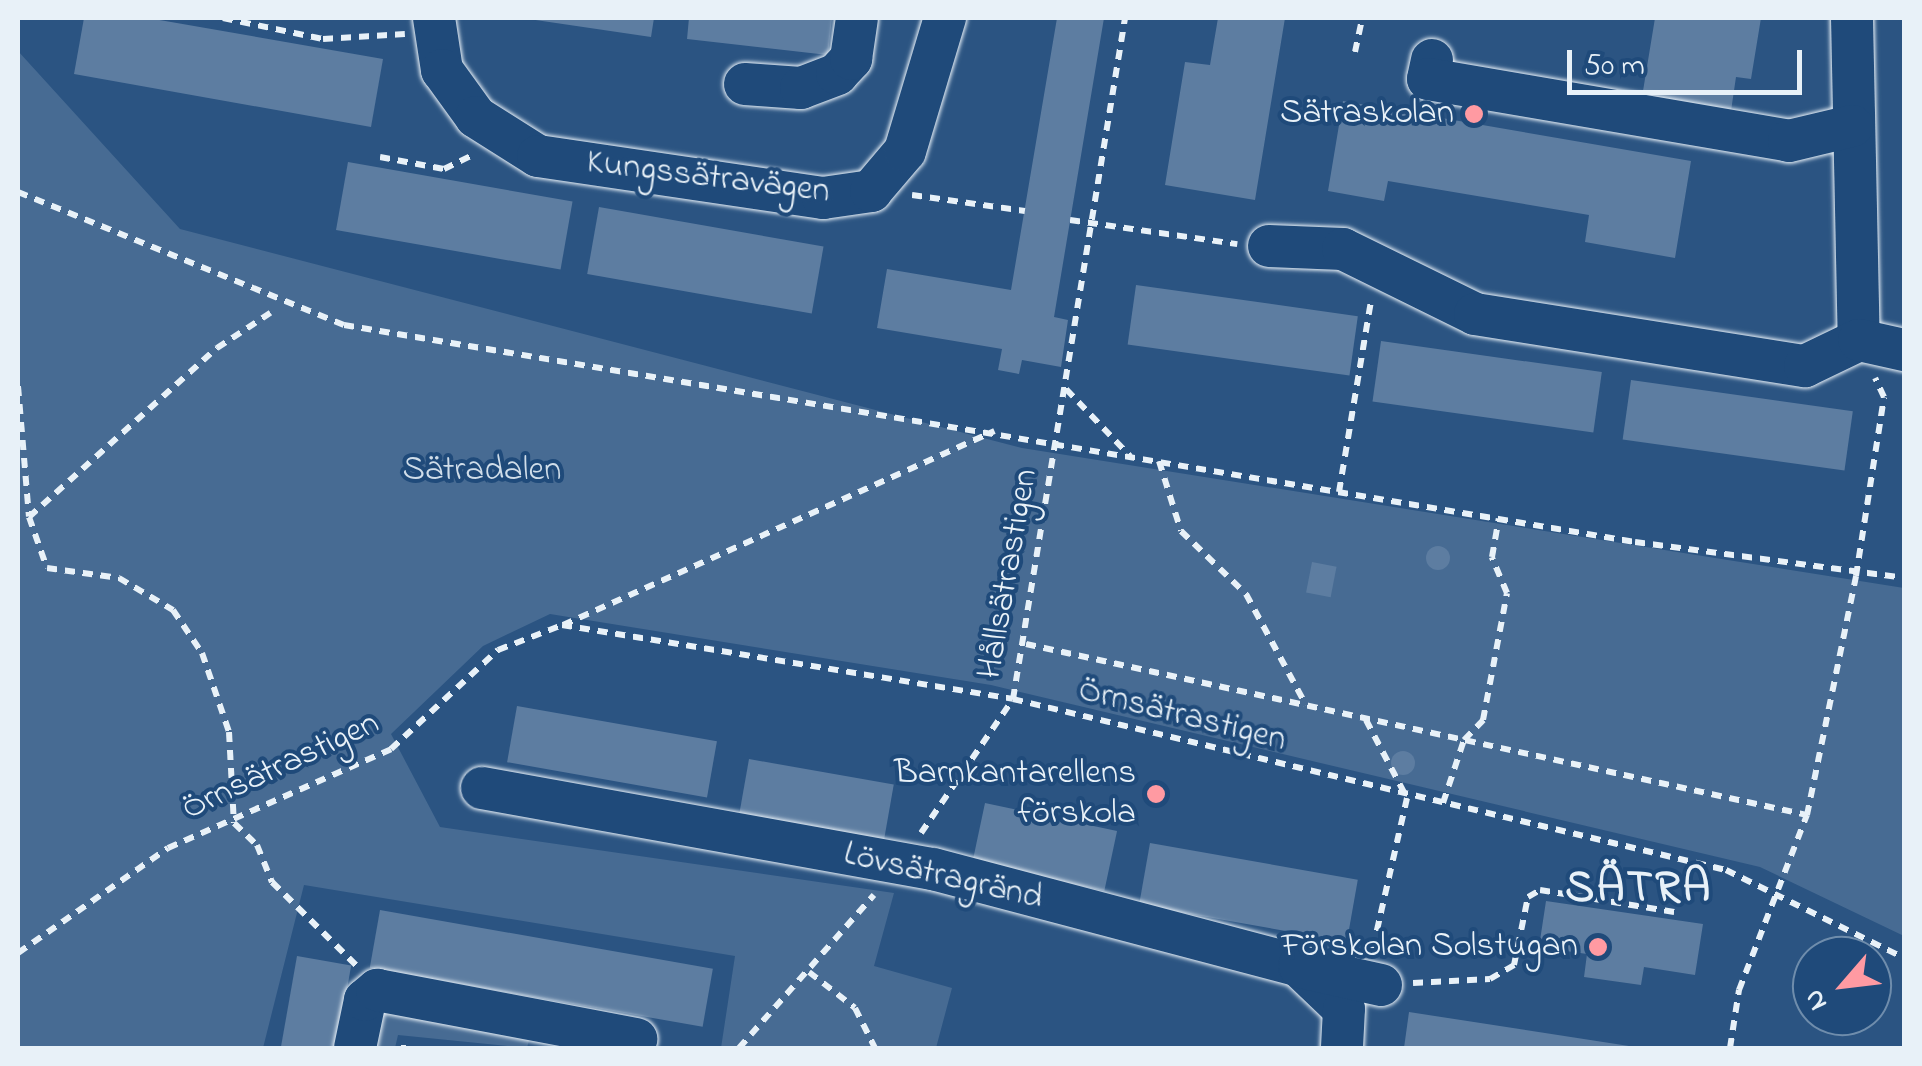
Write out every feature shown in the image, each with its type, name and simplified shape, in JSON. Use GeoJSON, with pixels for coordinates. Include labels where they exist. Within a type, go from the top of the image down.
{"type":"FeatureCollection","features":[{"type":"Feature","properties":{"kind":"street"},"geometry":{"type":"LineString","coordinates":[[745,84],[801,88],[836,74],[851,60],[857,18]]}},
{"type":"Feature","properties":{"kind":"street","name":"Kungssätravägen"},"geometry":{"type":"LineString","coordinates":[[435,23],[442,70],[497,130],[538,156],[823,198],[871,192],[906,151],[945,18]]}},
{"type":"Feature","properties":{"kind":"street"},"geometry":{"type":"LineString","coordinates":[[1852,18],[1859,340]]}},
{"type":"Feature","properties":{"kind":"street"},"geometry":{"type":"LineString","coordinates":[[1432,60],[1428,79],[1566,88],[1789,140],[1852,126]]}},
{"type":"Feature","properties":{"kind":"street"},"geometry":{"type":"LineString","coordinates":[[1270,246],[1343,249],[1475,314],[1806,366],[1859,340],[1904,350]]}},
{"type":"Feature","properties":{"kind":"street","name":"Lövsätragränd"},"geometry":{"type":"LineString","coordinates":[[482,788],[900,864],[1300,966],[1344,1008],[1342,1048]]}},
{"type":"Feature","properties":{"kind":"street"},"geometry":{"type":"LineString","coordinates":[[1300,966],[1366,981]]}},
{"type":"Feature","properties":{"kind":"street"},"geometry":{"type":"LineString","coordinates":[[356,1048],[364,1000],[376,990],[613,1040]]}},
{"type":"Feature","properties":{"kind":"path"},"geometry":{"type":"LineString","coordinates":[[222,18],[365,41],[435,23]]}},
{"type":"Feature","properties":{"kind":"path","name":"Hållsätrastigen"},"geometry":{"type":"LineString","coordinates":[[738,1048],[760,1031],[900,864],[1013,699],[1026,644],[1125,18]]}},
{"type":"Feature","properties":{"kind":"path"},"geometry":{"type":"LineString","coordinates":[[1355,52],[1362,18]]}},
{"type":"Feature","properties":{"kind":"path"},"geometry":{"type":"LineString","coordinates":[[380,157],[444,169],[497,130]]}},
{"type":"Feature","properties":{"kind":"path"},"geometry":{"type":"LineString","coordinates":[[18,192],[344,324],[997,430],[1159,462],[1499,519],[1856,576],[1904,578]]}},
{"type":"Feature","properties":{"kind":"path"},"geometry":{"type":"LineString","coordinates":[[871,192],[1024,212]]}},
{"type":"Feature","properties":{"kind":"path"},"geometry":{"type":"LineString","coordinates":[[1070,220],[1270,246]]}},
{"type":"Feature","properties":{"kind":"path"},"geometry":{"type":"LineString","coordinates":[[29,517],[217,348],[270,313]]}},
{"type":"Feature","properties":{"kind":"path"},"geometry":{"type":"LineString","coordinates":[[1339,492],[1372,318]]}},
{"type":"Feature","properties":{"kind":"path"},"geometry":{"type":"LineString","coordinates":[[1730,1048],[1739,990],[1782,893],[1807,815],[1856,576],[1884,397],[1859,340]]}},
{"type":"Feature","properties":{"kind":"path"},"geometry":{"type":"LineString","coordinates":[[18,386],[29,517],[47,568],[119,578],[172,610],[202,653],[228,732],[234,823],[303,914],[348,954]]}},
{"type":"Feature","properties":{"kind":"path"},"geometry":{"type":"LineString","coordinates":[[1065,388],[1131,457]]}},
{"type":"Feature","properties":{"kind":"path","name":"Örnsätrastigen"},"geometry":{"type":"LineString","coordinates":[[18,953],[168,848],[234,823],[391,749],[498,650],[997,430]]}},
{"type":"Feature","properties":{"kind":"path"},"geometry":{"type":"LineString","coordinates":[[1159,462],[1181,531],[1246,594],[1307,706]]}},
{"type":"Feature","properties":{"kind":"path"},"geometry":{"type":"LineString","coordinates":[[1443,804],[1464,740],[1483,720],[1508,593],[1492,557],[1499,519]]}},
{"type":"Feature","properties":{"kind":"path","name":"Örnsätrastigen"},"geometry":{"type":"LineString","coordinates":[[562,625],[1013,699],[1407,798],[1726,870],[1782,893],[1904,958]]}},
{"type":"Feature","properties":{"kind":"path"},"geometry":{"type":"LineString","coordinates":[[1026,644],[1807,815]]}},
{"type":"Feature","properties":{"kind":"path"},"geometry":{"type":"LineString","coordinates":[[1366,718],[1407,798],[1366,981],[1502,972],[1514,965],[1528,897],[1540,890],[1674,912]]}},
{"type":"Feature","properties":{"kind":"path"},"geometry":{"type":"LineString","coordinates":[[810,972],[854,1008],[874,1048]]}},
{"type":"Feature","properties":{"kind":"green space","name":"Sätradalen"},"geometry":{"type":"Polygon","coordinates":[[[18,51],[180,229],[1022,448],[1904,588],[1904,936],[1760,867],[991,685],[550,614],[483,646],[391,734],[440,827],[894,893],[874,966],[952,988],[936,1048],[721,1048],[735,956],[304,885],[263,1048],[18,1048],[18,51]]]}},
{"type":"Feature","properties":{"kind":"green space"},"geometry":{"type":"Polygon","coordinates":[[[377,1011],[532,1028],[527,1048],[398,1035],[395,1048],[360,1048],[377,1011]]]}},
{"type":"Feature","properties":{"kind":"building"},"geometry":{"type":"Polygon","coordinates":[[[84,18],[148,18],[383,59],[371,127],[74,74],[84,18]]]}},
{"type":"Feature","properties":{"kind":"building"},"geometry":{"type":"Polygon","coordinates":[[[522,18],[654,18],[651,37],[522,18]]]}},
{"type":"Feature","properties":{"kind":"building"},"geometry":{"type":"Polygon","coordinates":[[[689,18],[832,18],[828,55],[687,39],[689,18]]]}},
{"type":"Feature","properties":{"kind":"building"},"geometry":{"type":"Polygon","coordinates":[[[1057,18],[1104,18],[1054,317],[1068,320],[1061,367],[1022,360],[1019,374],[998,370],[1002,349],[877,328],[887,269],[1011,290],[1057,18]]]}},
{"type":"Feature","properties":{"kind":"building"},"geometry":{"type":"Polygon","coordinates":[[[1218,18],[1285,18],[1255,200],[1165,185],[1185,62],[1210,65],[1218,18]]]}},
{"type":"Feature","properties":{"kind":"building"},"geometry":{"type":"Polygon","coordinates":[[[1655,18],[1761,18],[1751,79],[1736,77],[1731,111],[1642,97],[1655,18]]]}},
{"type":"Feature","properties":{"kind":"building"},"geometry":{"type":"Polygon","coordinates":[[[1343,101],[1691,161],[1675,258],[1585,242],[1589,215],[1388,181],[1384,201],[1328,191],[1343,101]]]}},
{"type":"Feature","properties":{"kind":"building"},"geometry":{"type":"Polygon","coordinates":[[[348,162],[573,202],[561,270],[336,230],[348,162]]]}},
{"type":"Feature","properties":{"kind":"building"},"geometry":{"type":"Polygon","coordinates":[[[599,207],[824,247],[812,314],[587,274],[599,207]]]}},
{"type":"Feature","properties":{"kind":"building"},"geometry":{"type":"Polygon","coordinates":[[[1136,285],[1358,316],[1349,376],[1128,344],[1136,285]]]}},
{"type":"Feature","properties":{"kind":"building"},"geometry":{"type":"Polygon","coordinates":[[[1381,341],[1602,372],[1593,432],[1373,401],[1381,341]]]}},
{"type":"Feature","properties":{"kind":"building"},"geometry":{"type":"Polygon","coordinates":[[[1631,380],[1853,411],[1844,471],[1623,439],[1631,380]]]}},
{"type":"Feature","properties":{"kind":"building"},"geometry":{"type":"Polygon","coordinates":[[[1438,546],[1447,549],[1447,567],[1438,570],[1429,567],[1426,558],[1429,549],[1438,546]]]}},
{"type":"Feature","properties":{"kind":"building"},"geometry":{"type":"Polygon","coordinates":[[[1312,562],[1337,567],[1331,597],[1306,592],[1312,562]]]}},
{"type":"Feature","properties":{"kind":"building"},"geometry":{"type":"Polygon","coordinates":[[[517,706],[717,741],[707,797],[507,762],[517,706]]]}},
{"type":"Feature","properties":{"kind":"building"},"geometry":{"type":"Polygon","coordinates":[[[1403,751],[1412,754],[1412,772],[1403,775],[1394,772],[1391,763],[1394,754],[1403,751]]]}},
{"type":"Feature","properties":{"kind":"building"},"geometry":{"type":"Polygon","coordinates":[[[749,759],[894,785],[884,842],[739,816],[749,759]]]}},
{"type":"Feature","properties":{"kind":"building"},"geometry":{"type":"Polygon","coordinates":[[[985,803],[1117,831],[1104,891],[972,863],[985,803]]]}},
{"type":"Feature","properties":{"kind":"building"},"geometry":{"type":"Polygon","coordinates":[[[1150,843],[1358,880],[1347,942],[1139,905],[1150,843]]]}},
{"type":"Feature","properties":{"kind":"building"},"geometry":{"type":"Polygon","coordinates":[[[1546,901],[1703,924],[1695,975],[1644,967],[1641,985],[1584,977],[1587,954],[1539,947],[1546,901]]]}},
{"type":"Feature","properties":{"kind":"building"},"geometry":{"type":"Polygon","coordinates":[[[380,910],[713,969],[703,1027],[370,968],[380,910]]]}},
{"type":"Feature","properties":{"kind":"building"},"geometry":{"type":"Polygon","coordinates":[[[297,956],[351,966],[337,1048],[281,1048],[297,956]]]}},
{"type":"Feature","properties":{"kind":"building"},"geometry":{"type":"Polygon","coordinates":[[[1409,1012],[1629,1046],[1629,1048],[1404,1048],[1409,1012]]]}},
{"type":"Feature","properties":{"kind":"place","name":"Sätraskolan"},"geometry":{"type":"Point","coordinates":[1474,114]}},
{"type":"Feature","properties":{"kind":"place","name":"Barnkantarellens förskola"},"geometry":{"type":"Point","coordinates":[1156,794]}},
{"type":"Feature","properties":{"kind":"place","name":"Förskolan Solstugan"},"geometry":{"type":"Point","coordinates":[1598,947]}},
{"type":"Feature","properties":{"kind":"district","name":"SÄTRA"},"geometry":{"type":"Point","coordinates":[1639,890]}}]}
